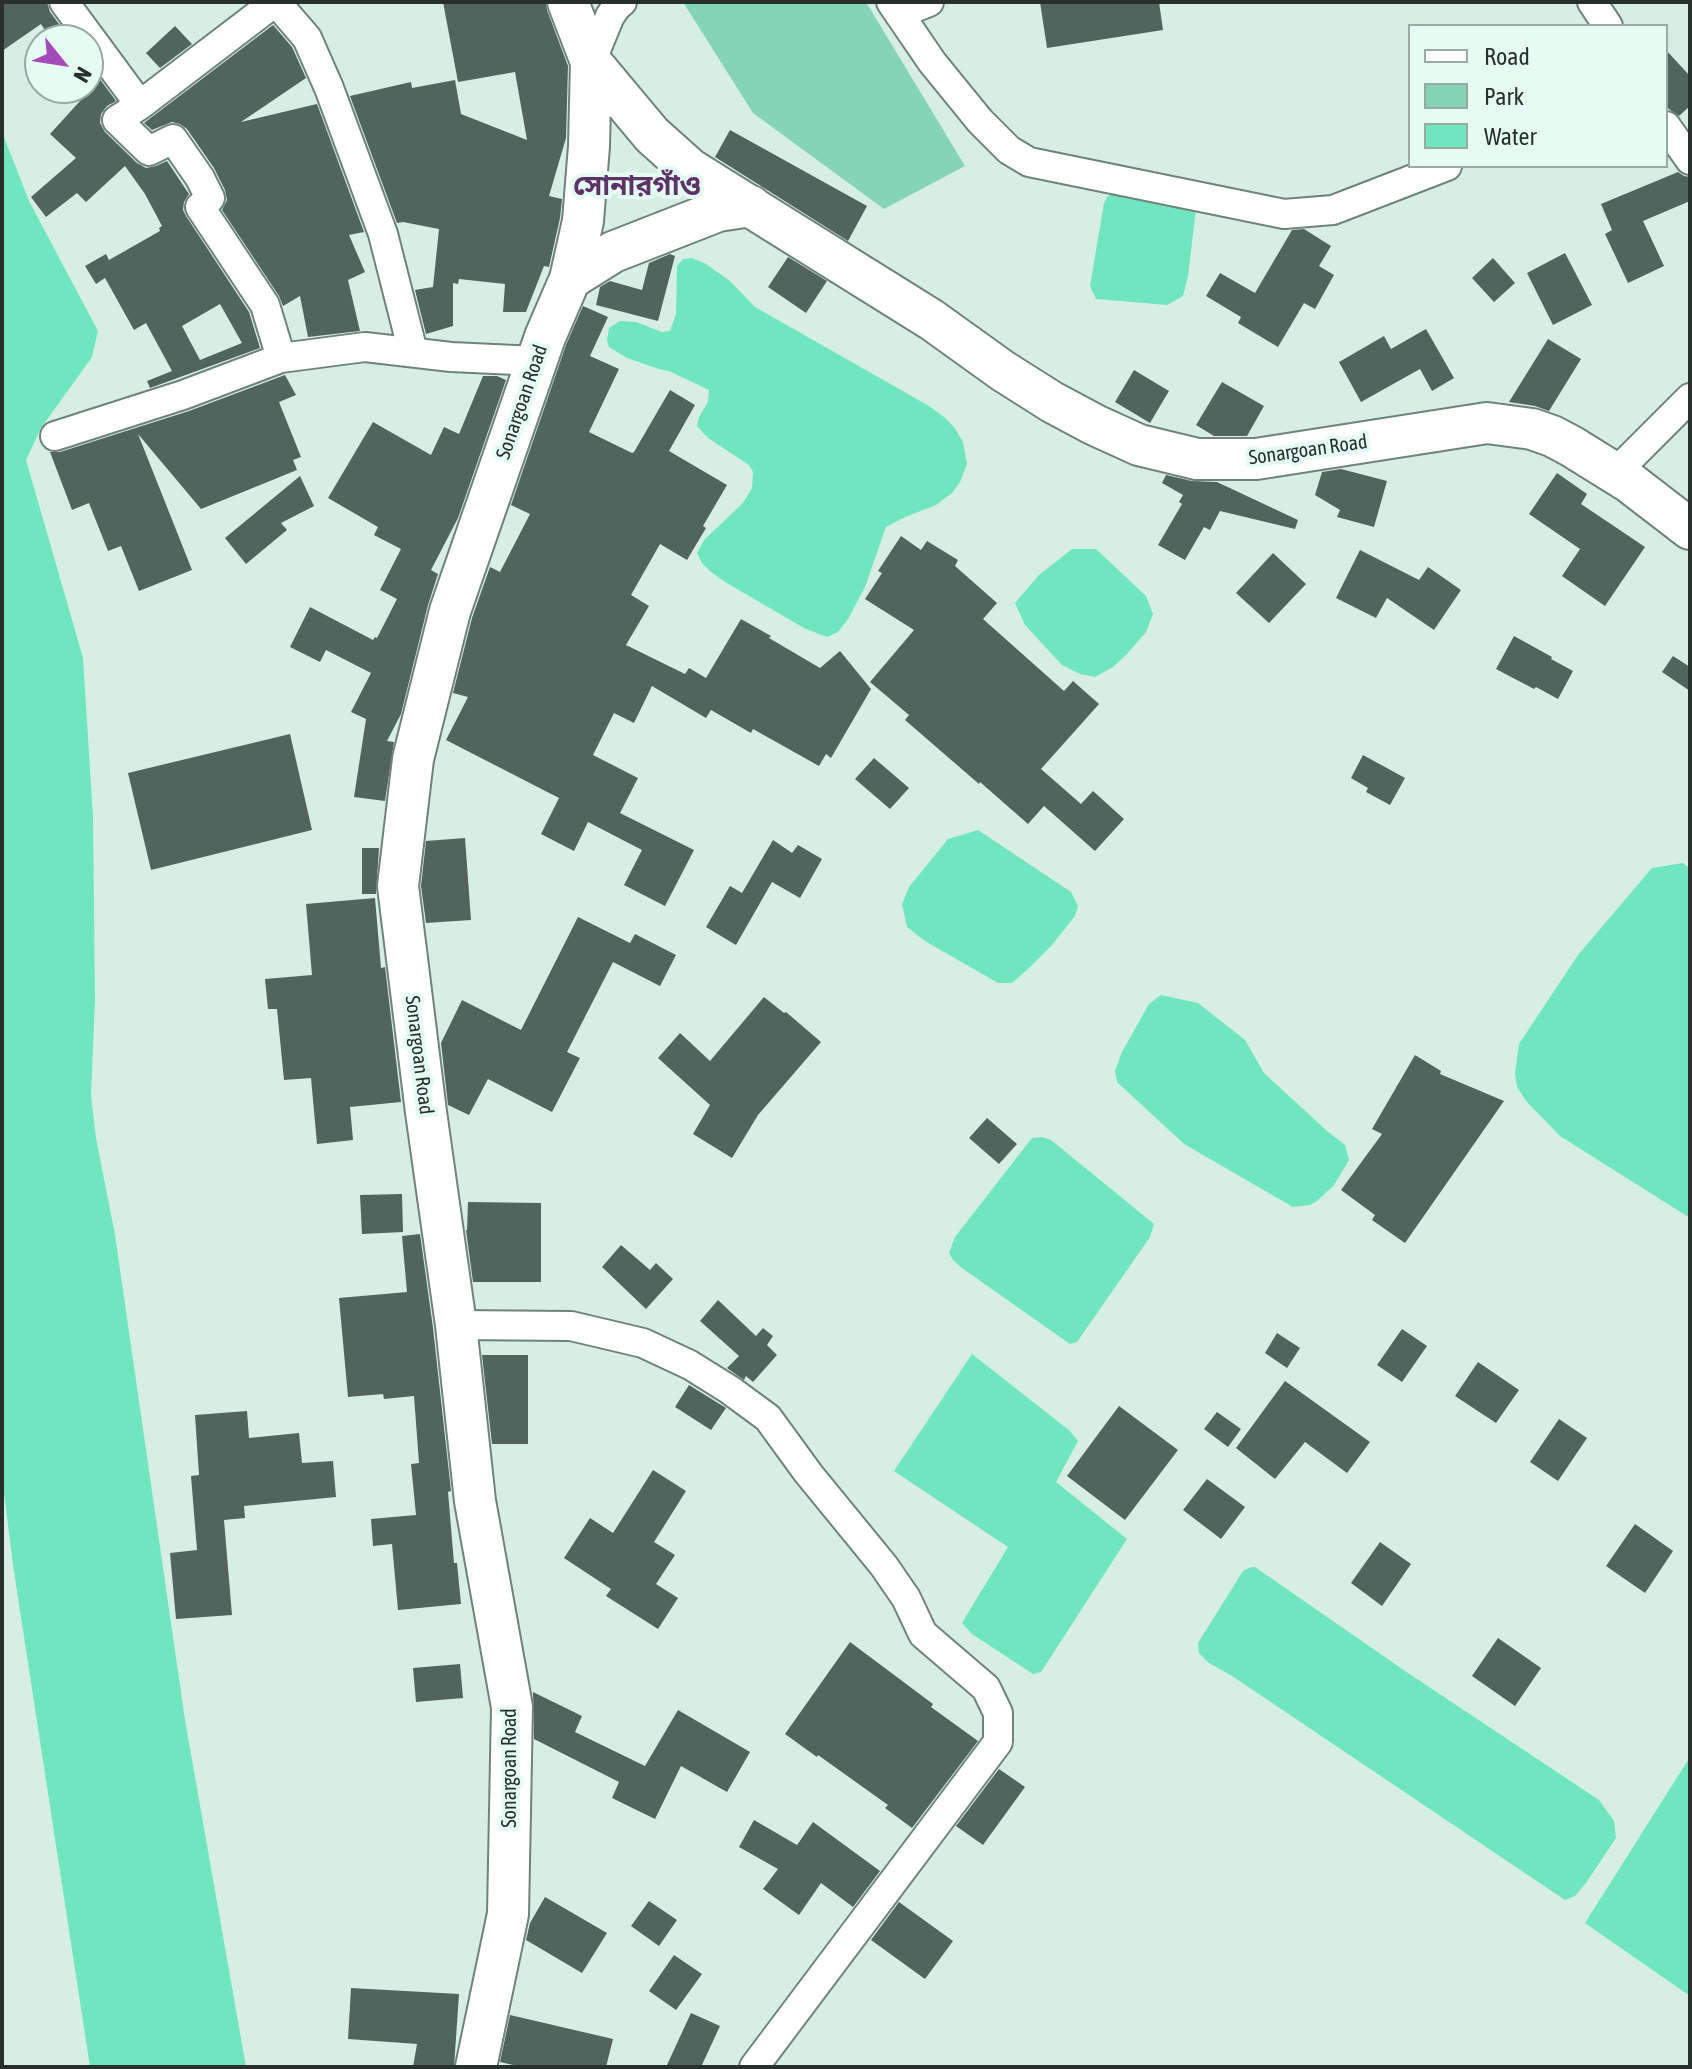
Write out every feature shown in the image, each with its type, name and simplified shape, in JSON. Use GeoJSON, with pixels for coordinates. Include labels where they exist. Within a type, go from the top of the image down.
{"type":"FeatureCollection","features":[{"type":"Feature","properties":{"kind":"main road","name":"Sonargoan Road"},"geometry":{"type":"LineString","coordinates":[[568,2],[591,62],[652,135],[690,169],[932,320],[1052,402],[1095,425],[1139,445],[1197,459],[1256,459],[1487,423],[1532,429],[1552,436],[1615,473],[1690,529]]}},
{"type":"Feature","properties":{"kind":"main road","name":"Sonargoan Road"},"geometry":{"type":"LineString","coordinates":[[476,2067],[508,1914],[512,1707],[475,1501],[456,1325],[398,886],[413,759],[450,611],[537,361],[570,279],[583,221],[591,62]]}},
{"type":"Feature","properties":{"kind":"main road"},"geometry":{"type":"LineString","coordinates":[[570,279],[613,252],[718,211],[751,206]]}},
{"type":"Feature","properties":{"kind":"street"},"geometry":{"type":"LineString","coordinates":[[64,2],[140,105]]}},
{"type":"Feature","properties":{"kind":"street"},"geometry":{"type":"LineString","coordinates":[[281,358],[265,305],[200,207],[210,198],[200,178],[173,139],[149,151],[117,120],[275,2],[307,38],[329,88],[383,234],[413,352]]}},
{"type":"Feature","properties":{"kind":"street"},"geometry":{"type":"LineString","coordinates":[[591,62],[610,16],[622,2]]}},
{"type":"Feature","properties":{"kind":"street"},"geometry":{"type":"LineString","coordinates":[[929,2],[895,8],[932,62],[980,121],[1009,150],[1029,162],[1284,214],[1333,210],[1442,168]]}},
{"type":"Feature","properties":{"kind":"street"},"geometry":{"type":"LineString","coordinates":[[1592,2],[1607,24]]}},
{"type":"Feature","properties":{"kind":"street"},"geometry":{"type":"LineString","coordinates":[[1668,129],[1690,160]]}},
{"type":"Feature","properties":{"kind":"street"},"geometry":{"type":"LineString","coordinates":[[55,436],[183,395],[281,358],[365,347],[451,357],[537,361]]}},
{"type":"Feature","properties":{"kind":"street"},"geometry":{"type":"LineString","coordinates":[[1615,473],[1690,398]]}},
{"type":"Feature","properties":{"kind":"street"},"geometry":{"type":"LineString","coordinates":[[456,1325],[571,1326],[643,1343],[690,1365],[730,1390],[768,1418],[808,1473],[884,1566],[906,1598],[923,1634],[986,1688],[998,1713],[998,1742],[754,2067]]}},
{"type":"Feature","properties":{"kind":"green space"},"geometry":{"type":"Polygon","coordinates":[[[683,2],[866,2],[965,166],[884,209],[753,113],[683,2]]]}},
{"type":"Feature","properties":{"kind":"water"},"geometry":{"type":"Polygon","coordinates":[[[2,132],[29,201],[98,331],[92,357],[41,428],[26,460],[83,658],[93,817],[95,1000],[91,1095],[115,1235],[185,1720],[246,2067],[90,2067],[13,1565],[2,1477],[2,132]]]}},
{"type":"Feature","properties":{"kind":"water"},"geometry":{"type":"Polygon","coordinates":[[[1114,193],[1196,209],[1183,296],[1167,305],[1096,299],[1090,286],[1104,203],[1114,193]]]}},
{"type":"Feature","properties":{"kind":"water"},"geometry":{"type":"Polygon","coordinates":[[[692,258],[730,281],[755,307],[929,406],[954,427],[963,442],[967,464],[960,482],[952,493],[936,505],[886,527],[865,587],[848,619],[838,632],[827,637],[804,628],[725,582],[702,563],[697,553],[704,540],[743,503],[752,488],[753,472],[749,465],[708,438],[697,426],[708,402],[709,390],[669,371],[627,358],[609,347],[609,328],[620,321],[636,322],[662,332],[670,331],[676,314],[677,266],[683,259],[692,258]]]}},
{"type":"Feature","properties":{"kind":"water"},"geometry":{"type":"Polygon","coordinates":[[[1072,549],[1096,549],[1146,596],[1153,614],[1146,632],[1127,654],[1095,677],[1062,665],[1025,625],[1015,603],[1039,575],[1072,549]]]}},
{"type":"Feature","properties":{"kind":"water"},"geometry":{"type":"Polygon","coordinates":[[[978,830],[1071,892],[1078,906],[1075,916],[1051,946],[1012,983],[998,983],[925,941],[907,927],[902,904],[909,887],[948,839],[978,830]]]}},
{"type":"Feature","properties":{"kind":"water"},"geometry":{"type":"Polygon","coordinates":[[[1683,863],[1690,869],[1690,1218],[1560,1136],[1527,1102],[1517,1087],[1515,1073],[1519,1044],[1578,955],[1652,868],[1683,863]]]}},
{"type":"Feature","properties":{"kind":"water"},"geometry":{"type":"Polygon","coordinates":[[[1161,995],[1198,1003],[1245,1040],[1264,1073],[1345,1145],[1349,1160],[1334,1185],[1317,1201],[1293,1207],[1184,1144],[1117,1082],[1115,1071],[1122,1052],[1149,1004],[1161,995]]]}},
{"type":"Feature","properties":{"kind":"water"},"geometry":{"type":"Polygon","coordinates":[[[1032,1138],[1051,1140],[1154,1224],[1150,1237],[1077,1342],[1070,1344],[962,1268],[949,1253],[955,1237],[1032,1138]]]}},
{"type":"Feature","properties":{"kind":"water"},"geometry":{"type":"Polygon","coordinates":[[[972,1354],[1070,1431],[1078,1441],[1056,1482],[1127,1539],[1041,1672],[1033,1674],[972,1634],[962,1623],[1008,1547],[894,1471],[972,1354]]]}},
{"type":"Feature","properties":{"kind":"water"},"geometry":{"type":"Polygon","coordinates":[[[1251,1567],[1599,1800],[1614,1821],[1616,1838],[1575,1896],[1565,1900],[1209,1663],[1199,1653],[1198,1643],[1243,1571],[1251,1567]]]}},
{"type":"Feature","properties":{"kind":"water"},"geometry":{"type":"Polygon","coordinates":[[[1690,1757],[1690,1996],[1585,1923],[1690,1757]]]}},
{"type":"Feature","properties":{"kind":"building"},"geometry":{"type":"Polygon","coordinates":[[[2,2],[47,2],[59,24],[24,24],[24,36],[2,51],[2,2]]]}},
{"type":"Feature","properties":{"kind":"building"},"geometry":{"type":"Polygon","coordinates":[[[443,2],[546,2],[568,66],[566,138],[549,196],[562,199],[549,267],[544,266],[526,312],[503,312],[505,284],[459,279],[458,284],[453,283],[453,326],[426,334],[415,290],[433,287],[439,229],[397,223],[350,96],[411,82],[412,88],[455,80],[461,114],[527,140],[515,72],[458,82],[443,2]]]}},
{"type":"Feature","properties":{"kind":"building"},"geometry":{"type":"Polygon","coordinates":[[[1040,2],[1159,2],[1163,30],[1047,48],[1040,2]]]}},
{"type":"Feature","properties":{"kind":"building"},"geometry":{"type":"Polygon","coordinates":[[[273,25],[292,47],[306,78],[241,122],[317,104],[364,232],[349,235],[365,272],[348,280],[360,331],[308,337],[300,296],[283,306],[222,210],[227,200],[225,190],[187,129],[172,122],[152,130],[144,123],[273,25]]]}},
{"type":"Feature","properties":{"kind":"building"},"geometry":{"type":"Polygon","coordinates":[[[175,26],[192,44],[160,68],[146,53],[175,26]]]}},
{"type":"Feature","properties":{"kind":"building"},"geometry":{"type":"Polygon","coordinates":[[[1668,52],[1690,76],[1690,106],[1679,116],[1668,108],[1668,52]]]}},
{"type":"Feature","properties":{"kind":"building"},"geometry":{"type":"Polygon","coordinates":[[[104,85],[116,101],[101,114],[100,123],[105,132],[146,168],[167,161],[189,194],[183,210],[249,312],[260,348],[150,388],[147,381],[172,371],[146,323],[134,330],[105,278],[96,284],[85,266],[106,254],[109,260],[160,231],[162,226],[125,166],[86,202],[77,193],[46,217],[31,197],[76,158],[50,134],[77,104],[104,104],[104,85]],[[220,304],[182,326],[200,360],[242,343],[220,304]]]}},
{"type":"Feature","properties":{"kind":"building"},"geometry":{"type":"Polygon","coordinates":[[[730,130],[867,206],[848,241],[715,157],[730,130]]]}},
{"type":"Feature","properties":{"kind":"building"},"geometry":{"type":"Polygon","coordinates":[[[1678,172],[1690,177],[1690,201],[1643,221],[1664,266],[1628,283],[1605,234],[1612,230],[1601,204],[1678,172]]]}},
{"type":"Feature","properties":{"kind":"building"},"geometry":{"type":"Polygon","coordinates":[[[1304,229],[1331,246],[1319,266],[1334,275],[1315,309],[1304,303],[1278,347],[1238,323],[1241,317],[1206,296],[1220,273],[1255,293],[1292,230],[1304,229]]]}},
{"type":"Feature","properties":{"kind":"building"},"geometry":{"type":"Polygon","coordinates":[[[1565,253],[1592,305],[1553,325],[1527,273],[1565,253]]]}},
{"type":"Feature","properties":{"kind":"building"},"geometry":{"type":"Polygon","coordinates":[[[670,254],[675,256],[658,321],[596,305],[600,287],[610,281],[642,290],[649,263],[670,254]]]}},
{"type":"Feature","properties":{"kind":"building"},"geometry":{"type":"Polygon","coordinates":[[[788,257],[827,281],[806,313],[768,287],[788,257]]]}},
{"type":"Feature","properties":{"kind":"building"},"geometry":{"type":"Polygon","coordinates":[[[1493,258],[1515,283],[1494,302],[1472,278],[1493,258]]]}},
{"type":"Feature","properties":{"kind":"building"},"geometry":{"type":"Polygon","coordinates":[[[583,306],[608,317],[590,356],[619,369],[589,432],[634,452],[670,390],[695,405],[669,451],[727,485],[687,560],[660,544],[631,595],[649,606],[626,645],[685,674],[689,668],[706,678],[741,619],[820,668],[840,651],[871,689],[831,758],[826,754],[819,766],[753,729],[751,733],[711,710],[706,718],[652,686],[634,723],[614,713],[593,755],[638,778],[620,813],[694,850],[665,906],[624,885],[642,850],[588,822],[574,851],[541,834],[559,798],[446,740],[468,697],[453,693],[472,618],[490,567],[500,572],[530,514],[511,505],[566,345],[583,306]]]}},
{"type":"Feature","properties":{"kind":"building"},"geometry":{"type":"Polygon","coordinates":[[[1426,329],[1454,378],[1432,391],[1420,369],[1361,402],[1339,362],[1384,336],[1391,349],[1426,329]]]}},
{"type":"Feature","properties":{"kind":"building"},"geometry":{"type":"Polygon","coordinates":[[[1548,339],[1581,359],[1549,411],[1509,402],[1548,339]]]}},
{"type":"Feature","properties":{"kind":"building"},"geometry":{"type":"Polygon","coordinates":[[[1134,370],[1169,391],[1150,423],[1115,402],[1134,370]]]}},
{"type":"Feature","properties":{"kind":"building"},"geometry":{"type":"Polygon","coordinates":[[[285,375],[296,395],[279,402],[301,457],[293,460],[297,470],[201,509],[138,434],[192,570],[139,591],[121,546],[108,551],[89,503],[72,510],[50,452],[60,452],[189,411],[285,375]]]}},
{"type":"Feature","properties":{"kind":"building"},"geometry":{"type":"Polygon","coordinates":[[[483,376],[506,380],[458,518],[431,570],[438,574],[401,714],[387,741],[394,742],[385,801],[354,797],[366,719],[351,712],[371,673],[326,650],[320,662],[290,647],[310,607],[373,640],[377,638],[397,599],[380,590],[401,549],[374,535],[378,527],[328,498],[373,422],[431,455],[444,427],[459,434],[483,376]]]}},
{"type":"Feature","properties":{"kind":"building"},"geometry":{"type":"Polygon","coordinates":[[[1222,382],[1264,406],[1247,436],[1214,436],[1196,425],[1222,382]]]}},
{"type":"Feature","properties":{"kind":"building"},"geometry":{"type":"Polygon","coordinates":[[[1341,469],[1387,481],[1374,527],[1337,517],[1340,510],[1315,495],[1322,472],[1341,469]]]}},
{"type":"Feature","properties":{"kind":"building"},"geometry":{"type":"Polygon","coordinates":[[[1557,473],[1587,494],[1581,504],[1645,547],[1605,606],[1562,576],[1580,549],[1529,514],[1557,473]]]}},
{"type":"Feature","properties":{"kind":"building"},"geometry":{"type":"Polygon","coordinates":[[[1166,475],[1192,481],[1217,482],[1298,520],[1295,529],[1220,511],[1210,530],[1204,527],[1185,560],[1158,545],[1182,504],[1179,502],[1183,495],[1162,483],[1166,475]]]}},
{"type":"Feature","properties":{"kind":"building"},"geometry":{"type":"Polygon","coordinates":[[[300,476],[314,506],[281,523],[287,530],[246,564],[225,538],[300,476]]]}},
{"type":"Feature","properties":{"kind":"building"},"geometry":{"type":"Polygon","coordinates":[[[901,536],[921,550],[927,541],[958,560],[955,566],[997,603],[983,619],[1064,691],[1073,681],[1099,704],[1041,769],[1081,804],[1093,791],[1124,819],[1095,851],[1044,806],[1028,824],[905,720],[909,715],[870,682],[914,630],[865,599],[882,573],[878,571],[901,536]]]}},
{"type":"Feature","properties":{"kind":"building"},"geometry":{"type":"Polygon","coordinates":[[[1360,550],[1419,580],[1428,567],[1461,590],[1434,630],[1387,598],[1376,618],[1336,598],[1360,550]]]}},
{"type":"Feature","properties":{"kind":"building"},"geometry":{"type":"Polygon","coordinates":[[[1273,553],[1306,584],[1269,623],[1236,593],[1273,553]]]}},
{"type":"Feature","properties":{"kind":"building"},"geometry":{"type":"Polygon","coordinates":[[[1514,636],[1573,671],[1558,699],[1496,669],[1514,636]]]}},
{"type":"Feature","properties":{"kind":"building"},"geometry":{"type":"Polygon","coordinates":[[[1673,656],[1690,667],[1690,691],[1662,672],[1673,656]]]}},
{"type":"Feature","properties":{"kind":"building"},"geometry":{"type":"Polygon","coordinates":[[[290,734],[312,830],[151,870],[128,773],[290,734]]]}},
{"type":"Feature","properties":{"kind":"building"},"geometry":{"type":"Polygon","coordinates":[[[1363,755],[1405,778],[1390,805],[1366,792],[1368,788],[1351,778],[1363,755]]]}},
{"type":"Feature","properties":{"kind":"building"},"geometry":{"type":"Polygon","coordinates":[[[874,758],[909,788],[890,809],[855,779],[874,758]]]}},
{"type":"Feature","properties":{"kind":"building"},"geometry":{"type":"Polygon","coordinates":[[[465,838],[471,920],[426,923],[421,886],[426,841],[465,838]]]}},
{"type":"Feature","properties":{"kind":"building"},"geometry":{"type":"Polygon","coordinates":[[[773,840],[792,853],[798,845],[822,859],[800,898],[772,882],[736,945],[706,927],[730,886],[742,893],[773,840]]]}},
{"type":"Feature","properties":{"kind":"building"},"geometry":{"type":"Polygon","coordinates":[[[362,848],[379,848],[376,894],[362,894],[362,848]]]}},
{"type":"Feature","properties":{"kind":"building"},"geometry":{"type":"Polygon","coordinates":[[[375,898],[381,968],[385,967],[401,1102],[350,1107],[353,1140],[317,1144],[311,1078],[284,1080],[277,1009],[268,1009],[265,979],[312,975],[306,904],[375,898]]]}},
{"type":"Feature","properties":{"kind":"building"},"geometry":{"type":"Polygon","coordinates":[[[578,917],[630,943],[635,934],[676,955],[660,986],[613,962],[567,1052],[580,1058],[552,1112],[488,1079],[469,1115],[448,1105],[441,1043],[462,1000],[521,1030],[578,917]]]}},
{"type":"Feature","properties":{"kind":"building"},"geometry":{"type":"Polygon","coordinates":[[[764,997],[821,1042],[758,1115],[732,1158],[693,1134],[710,1105],[658,1058],[680,1033],[710,1061],[764,997]]]}},
{"type":"Feature","properties":{"kind":"building"},"geometry":{"type":"Polygon","coordinates":[[[1415,1055],[1441,1071],[1440,1074],[1504,1101],[1405,1243],[1372,1220],[1375,1215],[1341,1190],[1382,1134],[1372,1129],[1415,1055]]]}},
{"type":"Feature","properties":{"kind":"building"},"geometry":{"type":"Polygon","coordinates":[[[987,1118],[1017,1144],[999,1164],[969,1138],[987,1118]]]}},
{"type":"Feature","properties":{"kind":"building"},"geometry":{"type":"Polygon","coordinates":[[[402,1194],[403,1232],[362,1234],[360,1195],[402,1194]]]}},
{"type":"Feature","properties":{"kind":"building"},"geometry":{"type":"Polygon","coordinates":[[[468,1202],[541,1203],[541,1282],[473,1282],[466,1230],[468,1202]]]}},
{"type":"Feature","properties":{"kind":"building"},"geometry":{"type":"Polygon","coordinates":[[[420,1234],[433,1328],[451,1491],[448,1492],[454,1563],[457,1563],[461,1604],[398,1610],[392,1544],[373,1546],[371,1519],[416,1515],[411,1464],[419,1463],[414,1396],[384,1399],[383,1394],[348,1397],[339,1298],[407,1292],[402,1236],[420,1234]]]}},
{"type":"Feature","properties":{"kind":"building"},"geometry":{"type":"Polygon","coordinates":[[[621,1245],[650,1270],[656,1263],[673,1279],[646,1309],[602,1267],[621,1245]]]}},
{"type":"Feature","properties":{"kind":"building"},"geometry":{"type":"Polygon","coordinates":[[[718,1300],[756,1336],[763,1328],[773,1336],[767,1345],[777,1355],[753,1382],[746,1376],[744,1380],[727,1368],[739,1356],[700,1321],[718,1300]]]}},
{"type":"Feature","properties":{"kind":"building"},"geometry":{"type":"Polygon","coordinates":[[[1402,1329],[1427,1346],[1402,1382],[1377,1365],[1402,1329]]]}},
{"type":"Feature","properties":{"kind":"building"},"geometry":{"type":"Polygon","coordinates":[[[1277,1333],[1300,1348],[1287,1368],[1265,1353],[1277,1333]]]}},
{"type":"Feature","properties":{"kind":"building"},"geometry":{"type":"Polygon","coordinates":[[[482,1355],[528,1355],[528,1444],[492,1444],[482,1355]]]}},
{"type":"Feature","properties":{"kind":"building"},"geometry":{"type":"Polygon","coordinates":[[[1478,1362],[1519,1390],[1496,1423],[1455,1396],[1478,1362]]]}},
{"type":"Feature","properties":{"kind":"building"},"geometry":{"type":"Polygon","coordinates":[[[1285,1381],[1370,1442],[1347,1473],[1305,1442],[1275,1479],[1236,1448],[1285,1381]]]}},
{"type":"Feature","properties":{"kind":"building"},"geometry":{"type":"Polygon","coordinates":[[[689,1385],[726,1408],[711,1430],[675,1407],[689,1385]]]}},
{"type":"Feature","properties":{"kind":"building"},"geometry":{"type":"Polygon","coordinates":[[[1119,1406],[1178,1450],[1125,1520],[1067,1476],[1119,1406]]]}},
{"type":"Feature","properties":{"kind":"building"},"geometry":{"type":"Polygon","coordinates":[[[247,1411],[249,1438],[299,1433],[302,1463],[333,1461],[336,1497],[244,1506],[245,1518],[224,1520],[232,1615],[176,1619],[170,1553],[197,1550],[191,1476],[199,1475],[195,1415],[247,1411]]]}},
{"type":"Feature","properties":{"kind":"building"},"geometry":{"type":"Polygon","coordinates":[[[1217,1412],[1241,1429],[1228,1447],[1204,1429],[1217,1412]]]}},
{"type":"Feature","properties":{"kind":"building"},"geometry":{"type":"Polygon","coordinates":[[[1559,1419],[1587,1438],[1558,1481],[1530,1462],[1559,1419]]]}},
{"type":"Feature","properties":{"kind":"building"},"geometry":{"type":"Polygon","coordinates":[[[653,1470],[686,1491],[654,1542],[675,1555],[656,1584],[678,1598],[658,1629],[606,1596],[611,1589],[564,1558],[590,1518],[613,1533],[653,1470]]]}},
{"type":"Feature","properties":{"kind":"building"},"geometry":{"type":"Polygon","coordinates":[[[1207,1479],[1245,1507],[1221,1539],[1183,1510],[1207,1479]]]}},
{"type":"Feature","properties":{"kind":"building"},"geometry":{"type":"Polygon","coordinates":[[[1635,1524],[1673,1551],[1645,1593],[1606,1566],[1635,1524]]]}},
{"type":"Feature","properties":{"kind":"building"},"geometry":{"type":"Polygon","coordinates":[[[1380,1542],[1411,1564],[1382,1606],[1351,1583],[1380,1542]]]}},
{"type":"Feature","properties":{"kind":"building"},"geometry":{"type":"Polygon","coordinates":[[[1498,1638],[1541,1668],[1515,1706],[1472,1676],[1498,1638]]]}},
{"type":"Feature","properties":{"kind":"building"},"geometry":{"type":"Polygon","coordinates":[[[850,1642],[978,1741],[912,1828],[885,1808],[888,1805],[785,1734],[850,1642]]]}},
{"type":"Feature","properties":{"kind":"building"},"geometry":{"type":"Polygon","coordinates":[[[460,1664],[463,1698],[416,1702],[413,1668],[460,1664]]]}},
{"type":"Feature","properties":{"kind":"building"},"geometry":{"type":"Polygon","coordinates":[[[533,1692],[582,1716],[575,1732],[645,1766],[678,1710],[750,1752],[727,1792],[681,1766],[655,1819],[612,1798],[619,1782],[534,1739],[533,1692]]]}},
{"type":"Feature","properties":{"kind":"building"},"geometry":{"type":"Polygon","coordinates":[[[999,1769],[1025,1787],[983,1845],[956,1826],[999,1769]]]}},
{"type":"Feature","properties":{"kind":"building"},"geometry":{"type":"Polygon","coordinates":[[[754,1820],[797,1845],[813,1822],[880,1871],[853,1907],[821,1883],[799,1915],[763,1889],[778,1869],[739,1847],[754,1820]]]}},
{"type":"Feature","properties":{"kind":"building"},"geometry":{"type":"Polygon","coordinates":[[[545,1897],[607,1933],[582,1973],[526,1940],[530,1923],[545,1897]]]}},
{"type":"Feature","properties":{"kind":"building"},"geometry":{"type":"Polygon","coordinates":[[[649,1901],[677,1920],[659,1946],[631,1926],[649,1901]]]}},
{"type":"Feature","properties":{"kind":"building"},"geometry":{"type":"Polygon","coordinates":[[[899,1902],[953,1941],[925,1979],[871,1940],[899,1902]]]}},
{"type":"Feature","properties":{"kind":"building"},"geometry":{"type":"Polygon","coordinates":[[[674,1955],[702,1974],[676,2010],[649,1991],[674,1955]]]}},
{"type":"Feature","properties":{"kind":"building"},"geometry":{"type":"Polygon","coordinates":[[[351,1988],[459,1994],[454,2067],[413,2067],[417,2044],[348,2039],[351,1988]]]}},
{"type":"Feature","properties":{"kind":"building"},"geometry":{"type":"Polygon","coordinates":[[[691,2013],[720,2026],[701,2067],[666,2067],[691,2013]]]}},
{"type":"Feature","properties":{"kind":"building"},"geometry":{"type":"Polygon","coordinates":[[[510,2015],[613,2039],[606,2067],[522,2067],[500,2062],[510,2015]]]}},
{"type":"Feature","properties":{"kind":"district","name":"সোনারগাঁও"},"geometry":{"type":"Point","coordinates":[637,186]}}]}
